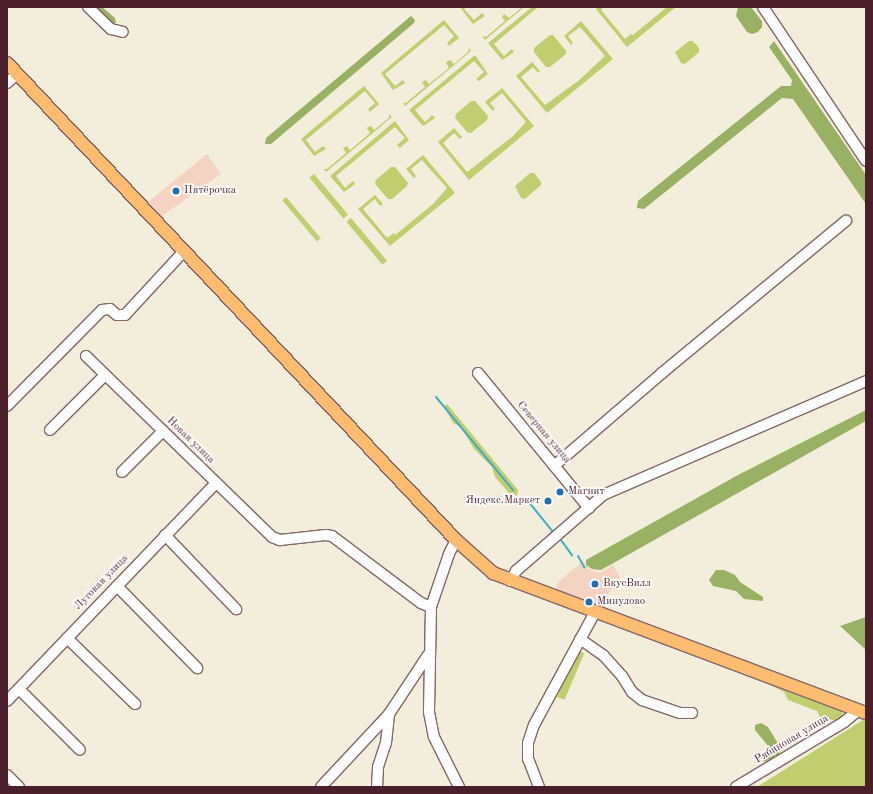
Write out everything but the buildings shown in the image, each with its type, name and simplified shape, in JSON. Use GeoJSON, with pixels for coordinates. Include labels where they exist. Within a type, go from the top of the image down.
{"type":"FeatureCollection","features":[{"type":"Feature","properties":{"kind":"main road"},"geometry":{"type":"LineString","coordinates":[[7,63],[185,250],[456,540],[493,573],[510,581],[862,712]]}},
{"type":"Feature","properties":{"kind":"street"},"geometry":{"type":"LineString","coordinates":[[88,7],[111,29],[123,32]]}},
{"type":"Feature","properties":{"kind":"street"},"geometry":{"type":"LineString","coordinates":[[763,7],[866,161]]}},
{"type":"Feature","properties":{"kind":"street"},"geometry":{"type":"LineString","coordinates":[[7,83],[17,74]]}},
{"type":"Feature","properties":{"kind":"street"},"geometry":{"type":"LineString","coordinates":[[554,466],[662,373],[846,221]]}},
{"type":"Feature","properties":{"kind":"street"},"geometry":{"type":"LineString","coordinates":[[7,406],[102,310],[110,309],[117,315],[125,315],[185,250]]}},
{"type":"Feature","properties":{"kind":"street","name":"Новая улица"},"geometry":{"type":"LineString","coordinates":[[86,356],[272,537],[280,540],[326,535],[332,536],[420,603],[431,607]]}},
{"type":"Feature","properties":{"kind":"street","name":"Северная улица"},"geometry":{"type":"LineString","coordinates":[[478,373],[589,508]]}},
{"type":"Feature","properties":{"kind":"street"},"geometry":{"type":"LineString","coordinates":[[50,430],[105,374]]}},
{"type":"Feature","properties":{"kind":"street"},"geometry":{"type":"LineString","coordinates":[[510,581],[516,571],[604,495],[866,381]]}},
{"type":"Feature","properties":{"kind":"street"},"geometry":{"type":"LineString","coordinates":[[122,472],[163,431]]}},
{"type":"Feature","properties":{"kind":"street","name":"Луговая улица"},"geometry":{"type":"LineString","coordinates":[[7,701],[216,483]]}},
{"type":"Feature","properties":{"kind":"street"},"geometry":{"type":"LineString","coordinates":[[165,535],[236,609]]}},
{"type":"Feature","properties":{"kind":"street"},"geometry":{"type":"LineString","coordinates":[[456,540],[449,554],[431,607],[429,712],[434,738],[459,787]]}},
{"type":"Feature","properties":{"kind":"street"},"geometry":{"type":"LineString","coordinates":[[117,586],[197,668]]}},
{"type":"Feature","properties":{"kind":"street"},"geometry":{"type":"LineString","coordinates":[[539,787],[528,759],[528,744],[534,725],[595,612]]}},
{"type":"Feature","properties":{"kind":"street"},"geometry":{"type":"LineString","coordinates":[[67,638],[135,704]]}},
{"type":"Feature","properties":{"kind":"street"},"geometry":{"type":"LineString","coordinates":[[580,639],[604,656],[622,676],[632,692],[642,700],[680,713],[692,713]]}},
{"type":"Feature","properties":{"kind":"street"},"geometry":{"type":"LineString","coordinates":[[321,787],[389,714],[429,653]]}},
{"type":"Feature","properties":{"kind":"street"},"geometry":{"type":"LineString","coordinates":[[19,688],[80,750]]}},
{"type":"Feature","properties":{"kind":"street","name":"Рябиновая улица"},"geometry":{"type":"LineString","coordinates":[[736,787],[862,712]]}},
{"type":"Feature","properties":{"kind":"street"},"geometry":{"type":"LineString","coordinates":[[377,787],[378,766],[386,743],[389,714]]}},
{"type":"Feature","properties":{"kind":"street"},"geometry":{"type":"LineString","coordinates":[[7,775],[19,787]]}},
{"type":"Feature","properties":{"kind":"shaded area"},"geometry":{"type":"Polygon","coordinates":[[[207,154],[221,174],[162,216],[148,202],[207,154]]]}},
{"type":"Feature","properties":{"kind":"shaded area"},"geometry":{"type":"Polygon","coordinates":[[[583,561],[590,570],[600,573],[613,565],[620,577],[601,605],[555,592],[558,582],[583,561]]]}},
{"type":"Feature","properties":{"kind":"green space"},"geometry":{"type":"Polygon","coordinates":[[[93,7],[102,7],[115,18],[116,23],[112,23],[93,7]]]}},
{"type":"Feature","properties":{"kind":"green space"},"geometry":{"type":"Polygon","coordinates":[[[460,7],[466,7],[464,9],[474,20],[482,13],[485,16],[473,24],[460,7]]]}},
{"type":"Feature","properties":{"kind":"green space"},"geometry":{"type":"Polygon","coordinates":[[[524,7],[485,40],[482,36],[486,37],[505,21],[502,17],[504,14],[509,18],[524,7]]]}},
{"type":"Feature","properties":{"kind":"green space"},"geometry":{"type":"Polygon","coordinates":[[[532,7],[538,7],[494,44],[504,56],[512,49],[514,52],[502,60],[488,43],[532,7]]]}},
{"type":"Feature","properties":{"kind":"green space"},"geometry":{"type":"Polygon","coordinates":[[[599,7],[604,7],[601,10],[625,39],[631,34],[633,35],[667,7],[676,7],[627,47],[596,9],[599,7]]]}},
{"type":"Feature","properties":{"kind":"green space"},"geometry":{"type":"Polygon","coordinates":[[[738,7],[751,7],[762,21],[762,27],[758,32],[752,34],[747,32],[736,16],[738,7]]]}},
{"type":"Feature","properties":{"kind":"green space"},"geometry":{"type":"Polygon","coordinates":[[[411,16],[415,20],[414,23],[271,144],[265,144],[266,138],[411,16]]]}},
{"type":"Feature","properties":{"kind":"green space"},"geometry":{"type":"Polygon","coordinates":[[[444,20],[459,38],[449,46],[447,43],[454,36],[444,25],[385,74],[395,86],[403,80],[405,83],[393,90],[381,73],[444,20]]]}},
{"type":"Feature","properties":{"kind":"green space"},"geometry":{"type":"Polygon","coordinates":[[[581,21],[613,59],[547,113],[516,76],[532,62],[540,71],[538,73],[533,67],[521,77],[545,105],[578,81],[605,56],[580,27],[568,36],[573,43],[571,45],[564,36],[581,21]]]}},
{"type":"Feature","properties":{"kind":"green space"},"geometry":{"type":"Polygon","coordinates":[[[550,35],[553,35],[566,51],[566,54],[550,67],[546,67],[534,52],[534,48],[550,35]]]}},
{"type":"Feature","properties":{"kind":"green space"},"geometry":{"type":"Polygon","coordinates":[[[689,41],[693,41],[699,48],[699,52],[685,64],[681,63],[675,52],[689,41]]]}},
{"type":"Feature","properties":{"kind":"green space"},"geometry":{"type":"Polygon","coordinates":[[[774,41],[866,175],[866,204],[793,99],[782,98],[644,209],[637,208],[638,201],[781,86],[791,86],[792,80],[769,47],[774,41]]]}},
{"type":"Feature","properties":{"kind":"green space"},"geometry":{"type":"Polygon","coordinates":[[[469,48],[471,51],[405,106],[403,103],[406,103],[425,87],[422,82],[426,80],[429,84],[449,68],[446,62],[450,60],[454,64],[468,52],[469,48]]]}},
{"type":"Feature","properties":{"kind":"green space"},"geometry":{"type":"Polygon","coordinates":[[[475,55],[488,74],[479,81],[476,79],[484,72],[474,61],[415,110],[425,122],[432,115],[435,118],[423,126],[409,110],[475,55]]]}},
{"type":"Feature","properties":{"kind":"green space"},"geometry":{"type":"Polygon","coordinates":[[[364,86],[379,104],[370,112],[368,109],[375,103],[365,91],[306,140],[315,152],[323,146],[326,149],[314,156],[301,139],[364,86]]]}},
{"type":"Feature","properties":{"kind":"green space"},"geometry":{"type":"Polygon","coordinates":[[[502,88],[534,126],[469,180],[438,142],[454,128],[462,137],[460,139],[454,133],[443,143],[467,172],[512,137],[526,122],[502,93],[490,103],[495,109],[493,111],[485,102],[502,88]]]}},
{"type":"Feature","properties":{"kind":"green space"},"geometry":{"type":"Polygon","coordinates":[[[471,101],[475,101],[488,116],[487,120],[471,133],[468,133],[455,118],[456,114],[471,101]]]}},
{"type":"Feature","properties":{"kind":"green space"},"geometry":{"type":"Polygon","coordinates":[[[389,114],[392,117],[326,172],[324,169],[327,169],[346,153],[343,148],[347,146],[350,150],[370,133],[367,128],[371,126],[374,130],[389,118],[389,114]]]}},
{"type":"Feature","properties":{"kind":"green space"},"geometry":{"type":"Polygon","coordinates":[[[395,121],[409,140],[400,148],[397,145],[405,138],[395,127],[336,176],[345,188],[353,181],[355,184],[344,192],[330,176],[395,121]]]}},
{"type":"Feature","properties":{"kind":"green space"},"geometry":{"type":"Polygon","coordinates":[[[423,155],[455,193],[390,246],[358,209],[375,195],[383,204],[380,206],[375,199],[363,209],[387,238],[394,233],[395,235],[433,204],[447,188],[422,160],[411,169],[416,176],[414,178],[406,169],[423,155]]]}},
{"type":"Feature","properties":{"kind":"green space"},"geometry":{"type":"Polygon","coordinates":[[[391,167],[395,167],[408,183],[407,186],[392,199],[388,199],[375,184],[376,180],[391,167]]]}},
{"type":"Feature","properties":{"kind":"green space"},"geometry":{"type":"Polygon","coordinates":[[[530,173],[534,173],[541,182],[541,185],[525,199],[521,198],[515,186],[530,173]]]}},
{"type":"Feature","properties":{"kind":"green space"},"geometry":{"type":"Polygon","coordinates":[[[314,174],[348,215],[343,218],[309,178],[314,174]]]}},
{"type":"Feature","properties":{"kind":"green space"},"geometry":{"type":"Polygon","coordinates":[[[286,197],[321,238],[317,242],[282,200],[286,197]]]}},
{"type":"Feature","properties":{"kind":"green space"},"geometry":{"type":"Polygon","coordinates":[[[351,218],[387,261],[382,265],[346,222],[351,218]]]}},
{"type":"Feature","properties":{"kind":"green space"},"geometry":{"type":"Polygon","coordinates":[[[447,404],[518,490],[517,496],[508,492],[495,477],[492,467],[474,449],[461,427],[453,423],[444,406],[447,404]]]}},
{"type":"Feature","properties":{"kind":"green space"},"geometry":{"type":"Polygon","coordinates":[[[866,410],[866,421],[601,570],[592,569],[586,565],[586,560],[738,475],[866,410]]]}},
{"type":"Feature","properties":{"kind":"green space"},"geometry":{"type":"Polygon","coordinates":[[[716,570],[724,570],[735,575],[740,582],[763,597],[763,601],[744,599],[736,591],[713,586],[709,580],[716,570]]]}},
{"type":"Feature","properties":{"kind":"green space"},"geometry":{"type":"Polygon","coordinates":[[[866,617],[866,650],[840,626],[866,617]]]}},
{"type":"Feature","properties":{"kind":"green space"},"geometry":{"type":"Polygon","coordinates":[[[577,650],[584,653],[564,700],[557,697],[577,650]]]}},
{"type":"Feature","properties":{"kind":"green space"},"geometry":{"type":"Polygon","coordinates":[[[752,676],[840,710],[845,716],[836,721],[820,717],[817,711],[788,700],[784,692],[752,676]]]}},
{"type":"Feature","properties":{"kind":"green space"},"geometry":{"type":"Polygon","coordinates":[[[863,720],[866,721],[866,787],[757,787],[863,720]]]}},
{"type":"Feature","properties":{"kind":"green space"},"geometry":{"type":"Polygon","coordinates":[[[761,723],[768,727],[780,747],[779,754],[767,762],[763,761],[762,757],[767,751],[768,746],[755,730],[755,725],[761,723]]]}},
{"type":"Feature","properties":{"kind":"waterway"},"geometry":{"type":"LineString","coordinates":[[436,397],[513,490]]}},
{"type":"Feature","properties":{"kind":"waterway"},"geometry":{"type":"LineString","coordinates":[[528,501],[553,532]]}},
{"type":"Feature","properties":{"kind":"waterway"},"geometry":{"type":"LineString","coordinates":[[561,540],[572,555]]}},
{"type":"Feature","properties":{"kind":"waterway"},"geometry":{"type":"LineString","coordinates":[[578,556],[584,567]]}},
{"type":"Feature","properties":{"kind":"place","name":"Пятёрочка"},"geometry":{"type":"Point","coordinates":[176,191]}},
{"type":"Feature","properties":{"kind":"place","name":"Магнит"},"geometry":{"type":"Point","coordinates":[560,492]}},
{"type":"Feature","properties":{"kind":"place","name":"Яндекс.Маркет"},"geometry":{"type":"Point","coordinates":[548,501]}},
{"type":"Feature","properties":{"kind":"place","name":"ВкусВилл"},"geometry":{"type":"Point","coordinates":[595,584]}},
{"type":"Feature","properties":{"kind":"place","name":"Минулово"},"geometry":{"type":"Point","coordinates":[589,602]}}]}
